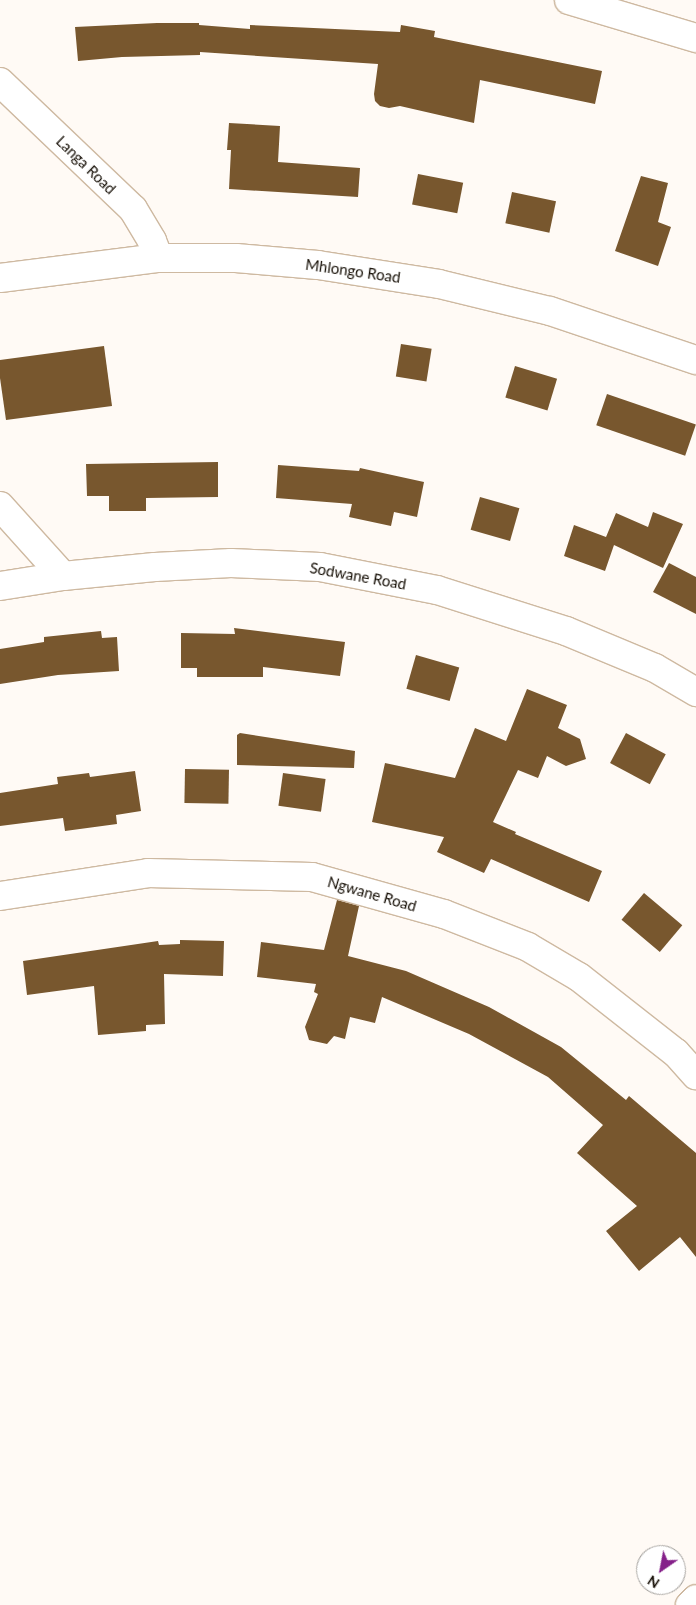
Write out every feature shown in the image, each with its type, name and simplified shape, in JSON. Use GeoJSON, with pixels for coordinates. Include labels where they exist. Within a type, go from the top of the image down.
{"type":"FeatureCollection","features":[{"type":"Feature","properties":{"kind":"street"},"geometry":{"type":"LineString","coordinates":[[569,0],[696,38]]}},
{"type":"Feature","properties":{"kind":"street","name":"Langa Road"},"geometry":{"type":"LineString","coordinates":[[0,82],[133,209],[152,241],[159,258]]}},
{"type":"Feature","properties":{"kind":"street","name":"Mhlongo Road"},"geometry":{"type":"LineString","coordinates":[[0,278],[159,258],[236,258],[318,264],[439,284],[550,311],[696,360]]}},
{"type":"Feature","properties":{"kind":"street"},"geometry":{"type":"LineString","coordinates":[[0,506],[63,576]]}},
{"type":"Feature","properties":{"kind":"street","name":"Sodwane Road"},"geometry":{"type":"LineString","coordinates":[[0,586],[63,576],[154,567],[231,563],[320,568],[437,590],[566,631],[655,668],[696,692]]}},
{"type":"Feature","properties":{"kind":"street","name":"Ngwane Road"},"geometry":{"type":"LineString","coordinates":[[0,896],[148,873],[312,877],[444,914],[528,947],[579,977],[676,1054],[696,1075]]}},
{"type":"Feature","properties":{"kind":"street"},"geometry":{"type":"LineString","coordinates":[[690,1605],[696,1599]]}},
{"type":"Feature","properties":{"kind":"building"},"geometry":{"type":"Polygon","coordinates":[[[199,23],[199,25],[250,29],[250,25],[400,32],[401,25],[435,31],[434,37],[602,71],[595,104],[480,80],[474,123],[400,106],[389,108],[380,106],[375,101],[374,94],[378,64],[200,52],[200,55],[122,57],[78,61],[75,27],[199,23]]]}},
{"type":"Feature","properties":{"kind":"building"},"geometry":{"type":"Polygon","coordinates":[[[229,123],[280,126],[278,162],[360,168],[358,197],[229,189],[231,150],[227,150],[229,123]]]}},
{"type":"Feature","properties":{"kind":"building"},"geometry":{"type":"Polygon","coordinates":[[[418,174],[463,183],[457,213],[412,204],[418,174]]]}},
{"type":"Feature","properties":{"kind":"building"},"geometry":{"type":"Polygon","coordinates":[[[641,176],[668,183],[658,222],[671,227],[658,266],[615,251],[641,176]]]}},
{"type":"Feature","properties":{"kind":"building"},"geometry":{"type":"Polygon","coordinates":[[[512,192],[556,201],[549,233],[505,223],[512,192]]]}},
{"type":"Feature","properties":{"kind":"building"},"geometry":{"type":"Polygon","coordinates":[[[401,344],[432,349],[426,381],[396,377],[401,344]]]}},
{"type":"Feature","properties":{"kind":"building"},"geometry":{"type":"Polygon","coordinates":[[[104,346],[112,406],[6,420],[0,378],[0,360],[104,346]]]}},
{"type":"Feature","properties":{"kind":"building"},"geometry":{"type":"Polygon","coordinates":[[[515,366],[557,379],[547,410],[505,398],[515,366]]]}},
{"type":"Feature","properties":{"kind":"building"},"geometry":{"type":"Polygon","coordinates":[[[607,394],[696,425],[685,456],[596,425],[607,394]]]}},
{"type":"Feature","properties":{"kind":"building"},"geometry":{"type":"Polygon","coordinates":[[[218,462],[218,497],[146,498],[146,511],[109,511],[109,496],[87,496],[86,464],[218,462]]]}},
{"type":"Feature","properties":{"kind":"building"},"geometry":{"type":"Polygon","coordinates":[[[278,465],[359,471],[360,468],[424,482],[417,517],[394,512],[391,526],[349,517],[352,504],[276,498],[278,465]]]}},
{"type":"Feature","properties":{"kind":"building"},"geometry":{"type":"Polygon","coordinates":[[[480,497],[519,508],[510,541],[471,530],[480,497]]]}},
{"type":"Feature","properties":{"kind":"building"},"geometry":{"type":"Polygon","coordinates":[[[653,512],[683,524],[663,568],[614,545],[605,571],[564,556],[574,525],[606,537],[616,513],[648,527],[653,512]]]}},
{"type":"Feature","properties":{"kind":"building"},"geometry":{"type":"Polygon","coordinates":[[[669,563],[696,577],[696,614],[653,592],[669,563]]]}},
{"type":"Feature","properties":{"kind":"building"},"geometry":{"type":"Polygon","coordinates":[[[234,628],[345,642],[340,676],[263,667],[263,677],[197,677],[197,668],[181,668],[181,633],[235,634],[234,628]]]}},
{"type":"Feature","properties":{"kind":"building"},"geometry":{"type":"Polygon","coordinates":[[[101,631],[102,638],[117,637],[119,671],[58,675],[0,684],[0,649],[44,642],[44,637],[101,631]]]}},
{"type":"Feature","properties":{"kind":"building"},"geometry":{"type":"Polygon","coordinates":[[[416,655],[459,667],[450,701],[406,689],[416,655]]]}},
{"type":"Feature","properties":{"kind":"building"},"geometry":{"type":"Polygon","coordinates":[[[527,689],[567,705],[558,728],[580,739],[586,759],[566,766],[547,756],[538,778],[518,770],[493,822],[516,832],[515,834],[602,871],[589,902],[491,859],[484,873],[437,852],[444,837],[372,822],[385,763],[455,778],[475,728],[506,741],[527,689]]]}},
{"type":"Feature","properties":{"kind":"building"},"geometry":{"type":"Polygon","coordinates":[[[240,733],[355,751],[354,768],[237,765],[237,735],[240,733]]]}},
{"type":"Feature","properties":{"kind":"building"},"geometry":{"type":"Polygon","coordinates":[[[626,733],[666,754],[650,784],[610,763],[626,733]]]}},
{"type":"Feature","properties":{"kind":"building"},"geometry":{"type":"Polygon","coordinates":[[[185,769],[229,770],[228,804],[184,803],[185,769]]]}},
{"type":"Feature","properties":{"kind":"building"},"geometry":{"type":"Polygon","coordinates":[[[135,771],[141,811],[116,815],[117,824],[65,831],[63,818],[0,826],[0,793],[58,784],[57,777],[89,773],[90,777],[135,771]]]}},
{"type":"Feature","properties":{"kind":"building"},"geometry":{"type":"Polygon","coordinates":[[[283,773],[326,779],[321,812],[278,806],[283,773]]]}},
{"type":"Feature","properties":{"kind":"building"},"geometry":{"type":"Polygon","coordinates":[[[644,893],[682,925],[660,952],[622,920],[644,893]]]}},
{"type":"Feature","properties":{"kind":"building"},"geometry":{"type":"Polygon","coordinates":[[[337,900],[359,906],[348,956],[406,971],[489,1007],[561,1047],[626,1100],[629,1096],[696,1153],[696,1257],[680,1237],[639,1271],[606,1231],[637,1206],[577,1153],[603,1125],[548,1077],[469,1034],[382,997],[375,1023],[350,1017],[345,1039],[334,1036],[327,1044],[309,1040],[305,1027],[318,994],[314,992],[316,984],[257,977],[261,942],[324,950],[337,900]]]}},
{"type":"Feature","properties":{"kind":"building"},"geometry":{"type":"Polygon","coordinates":[[[180,940],[224,941],[223,976],[164,974],[165,1024],[146,1025],[146,1031],[98,1035],[94,986],[27,995],[23,961],[158,941],[159,945],[180,944],[180,940]]]}}]}
